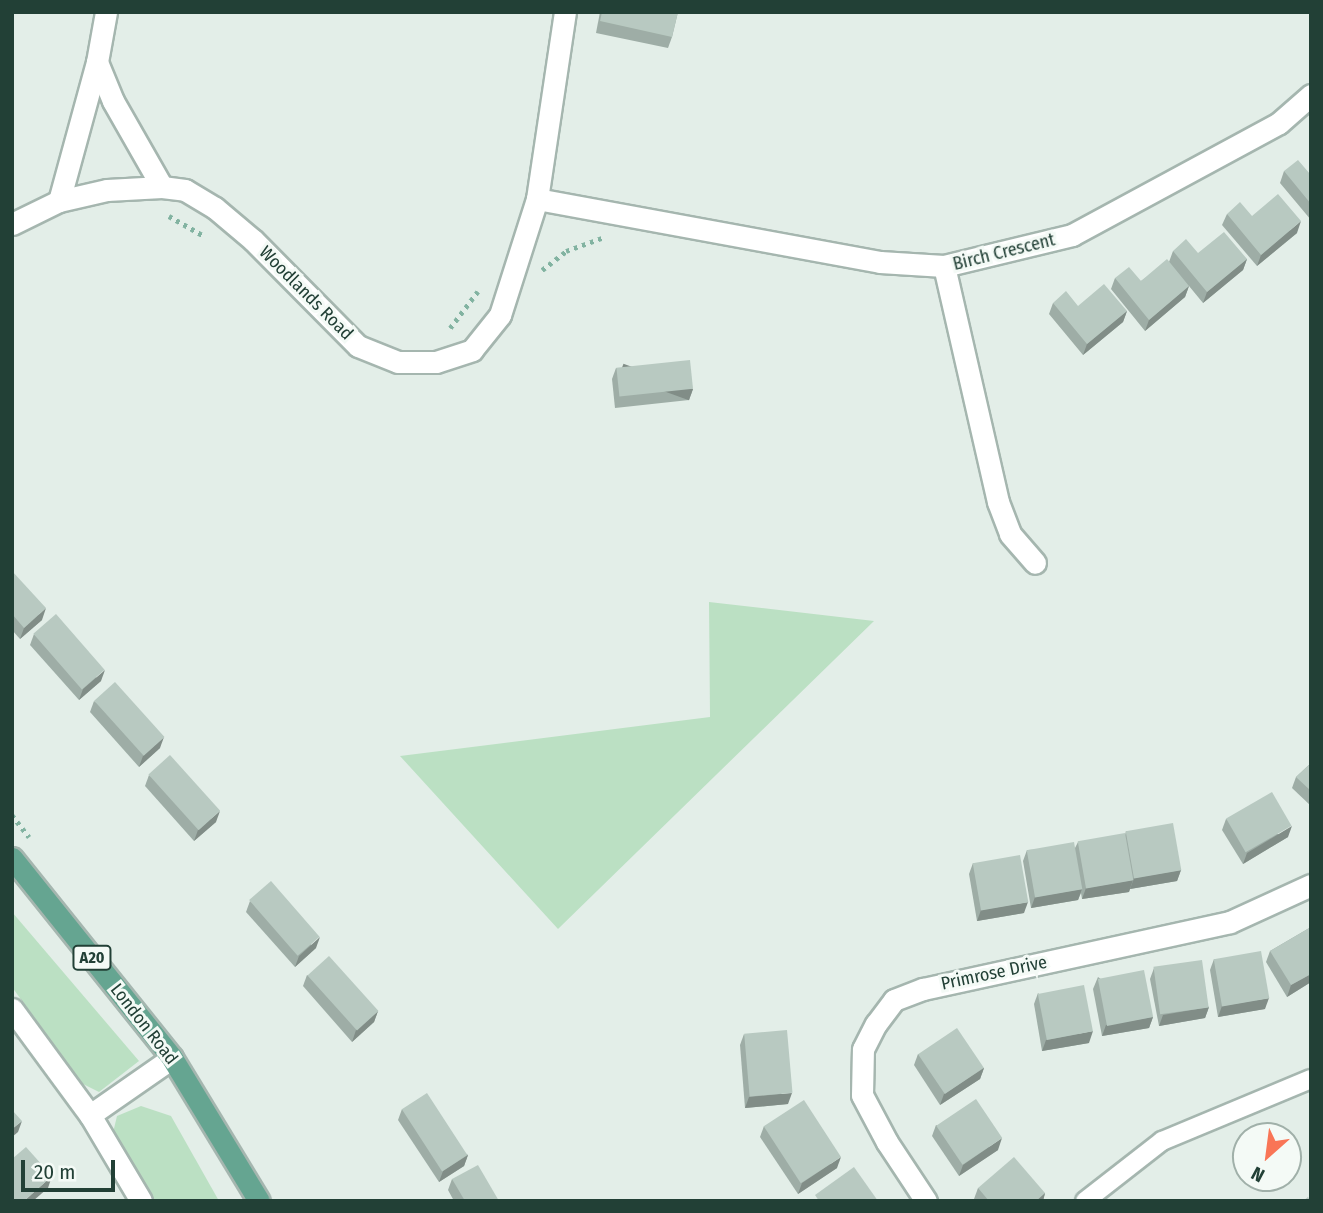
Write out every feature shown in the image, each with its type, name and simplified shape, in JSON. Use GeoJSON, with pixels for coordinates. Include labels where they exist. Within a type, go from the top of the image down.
{"type":"FeatureCollection","features":[{"type":"Feature","properties":{"kind":"main road","name":"London Road"},"geometry":{"type":"LineString","coordinates":[[12,858],[172,1058],[259,1201]]}},
{"type":"Feature","properties":{"kind":"street"},"geometry":{"type":"LineString","coordinates":[[59,201],[96,62],[106,12]]}},
{"type":"Feature","properties":{"kind":"street","name":"Woodlands Road"},"geometry":{"type":"LineString","coordinates":[[12,224],[59,201],[107,190],[162,187],[185,190],[215,208],[253,240],[358,346],[398,362],[436,362],[472,350],[500,315],[537,200],[565,12]]}},
{"type":"Feature","properties":{"kind":"street"},"geometry":{"type":"LineString","coordinates":[[96,62],[113,101],[162,187]]}},
{"type":"Feature","properties":{"kind":"street","name":"Birch Crescent"},"geometry":{"type":"LineString","coordinates":[[537,200],[880,261],[944,266],[1072,235],[1279,123],[1311,95]]}},
{"type":"Feature","properties":{"kind":"street"},"geometry":{"type":"LineString","coordinates":[[944,266],[998,502],[1010,534],[1035,563]]}},
{"type":"Feature","properties":{"kind":"street","name":"Primrose Drive"},"geometry":{"type":"LineString","coordinates":[[926,1201],[887,1142],[862,1095],[863,1049],[876,1024],[894,1000],[923,989],[1230,922],[1311,885]]}},
{"type":"Feature","properties":{"kind":"street"},"geometry":{"type":"LineString","coordinates":[[12,1009],[90,1115],[141,1201]]}},
{"type":"Feature","properties":{"kind":"street"},"geometry":{"type":"LineString","coordinates":[[90,1115],[172,1058]]}},
{"type":"Feature","properties":{"kind":"lane"},"geometry":{"type":"LineString","coordinates":[[1085,1201],[1162,1141],[1311,1079]]}},
{"type":"Feature","properties":{"kind":"path"},"geometry":{"type":"LineString","coordinates":[[161,211],[216,243]]}},
{"type":"Feature","properties":{"kind":"path"},"geometry":{"type":"LineString","coordinates":[[538,274],[566,251],[608,236]]}},
{"type":"Feature","properties":{"kind":"path"},"geometry":{"type":"LineString","coordinates":[[440,330],[452,328],[481,288]]}},
{"type":"Feature","properties":{"kind":"green space"},"geometry":{"type":"Polygon","coordinates":[[[709,602],[874,621],[558,929],[400,756],[710,717],[709,602]]]}},
{"type":"Feature","properties":{"kind":"green space"},"geometry":{"type":"Polygon","coordinates":[[[12,912],[139,1061],[99,1092],[81,1083],[12,987],[12,912]]]}},
{"type":"Feature","properties":{"kind":"green space"},"geometry":{"type":"Polygon","coordinates":[[[141,1106],[171,1116],[219,1201],[151,1201],[112,1137],[117,1116],[141,1106]]]}},
{"type":"Feature","properties":{"kind":"building"},"geometry":{"type":"Polygon","coordinates":[[[602,12],[678,12],[672,37],[600,21],[602,12]]]}},
{"type":"Feature","properties":{"kind":"building"},"geometry":{"type":"Polygon","coordinates":[[[1298,160],[1311,174],[1311,204],[1284,171],[1298,160]]]}},
{"type":"Feature","properties":{"kind":"building"},"geometry":{"type":"Polygon","coordinates":[[[1278,194],[1301,221],[1261,255],[1227,214],[1240,202],[1252,216],[1278,194]]]}},
{"type":"Feature","properties":{"kind":"building"},"geometry":{"type":"Polygon","coordinates":[[[1224,232],[1247,259],[1207,292],[1173,251],[1186,239],[1198,253],[1224,232]]]}},
{"type":"Feature","properties":{"kind":"building"},"geometry":{"type":"Polygon","coordinates":[[[1167,259],[1189,286],[1149,320],[1115,278],[1129,267],[1141,281],[1167,259]]]}},
{"type":"Feature","properties":{"kind":"building"},"geometry":{"type":"Polygon","coordinates":[[[1104,284],[1127,311],[1087,344],[1053,303],[1066,291],[1078,306],[1104,284]]]}},
{"type":"Feature","properties":{"kind":"building"},"geometry":{"type":"Polygon","coordinates":[[[690,360],[693,389],[619,397],[616,368],[690,360]]]}},
{"type":"Feature","properties":{"kind":"building"},"geometry":{"type":"Polygon","coordinates":[[[12,571],[46,608],[24,628],[12,614],[12,571]]]}},
{"type":"Feature","properties":{"kind":"building"},"geometry":{"type":"Polygon","coordinates":[[[56,614],[105,670],[82,690],[33,634],[56,614]]]}},
{"type":"Feature","properties":{"kind":"building"},"geometry":{"type":"Polygon","coordinates":[[[115,682],[165,737],[144,756],[94,701],[115,682]]]}},
{"type":"Feature","properties":{"kind":"building"},"geometry":{"type":"Polygon","coordinates":[[[170,755],[220,811],[199,830],[148,774],[170,755]]]}},
{"type":"Feature","properties":{"kind":"building"},"geometry":{"type":"Polygon","coordinates":[[[1311,763],[1311,791],[1296,777],[1311,763]]]}},
{"type":"Feature","properties":{"kind":"building"},"geometry":{"type":"Polygon","coordinates":[[[1272,792],[1292,826],[1246,852],[1226,818],[1272,792]]]}},
{"type":"Feature","properties":{"kind":"building"},"geometry":{"type":"Polygon","coordinates":[[[1173,823],[1181,870],[1134,879],[1126,831],[1173,823]]]}},
{"type":"Feature","properties":{"kind":"building"},"geometry":{"type":"Polygon","coordinates":[[[1125,833],[1133,880],[1086,889],[1078,841],[1125,833]]]}},
{"type":"Feature","properties":{"kind":"building"},"geometry":{"type":"Polygon","coordinates":[[[1074,842],[1082,889],[1035,898],[1027,850],[1074,842]]]}},
{"type":"Feature","properties":{"kind":"building"},"geometry":{"type":"Polygon","coordinates":[[[1020,855],[1028,902],[981,911],[973,863],[1020,855]]]}},
{"type":"Feature","properties":{"kind":"building"},"geometry":{"type":"Polygon","coordinates":[[[271,881],[320,937],[298,956],[249,900],[271,881]]]}},
{"type":"Feature","properties":{"kind":"building"},"geometry":{"type":"Polygon","coordinates":[[[1311,927],[1311,974],[1291,985],[1270,951],[1311,927]]]}},
{"type":"Feature","properties":{"kind":"building"},"geometry":{"type":"Polygon","coordinates":[[[1261,951],[1269,998],[1222,1007],[1214,959],[1261,951]]]}},
{"type":"Feature","properties":{"kind":"building"},"geometry":{"type":"Polygon","coordinates":[[[329,956],[379,1011],[357,1030],[307,975],[329,956]]]}},
{"type":"Feature","properties":{"kind":"building"},"geometry":{"type":"Polygon","coordinates":[[[1202,960],[1209,1008],[1160,1014],[1153,967],[1202,960]]]}},
{"type":"Feature","properties":{"kind":"building"},"geometry":{"type":"Polygon","coordinates":[[[1144,970],[1153,1017],[1107,1026],[1098,979],[1144,970]]]}},
{"type":"Feature","properties":{"kind":"building"},"geometry":{"type":"Polygon","coordinates":[[[1084,985],[1093,1031],[1047,1040],[1038,994],[1084,985]]]}},
{"type":"Feature","properties":{"kind":"building"},"geometry":{"type":"Polygon","coordinates":[[[957,1028],[984,1068],[945,1094],[918,1054],[957,1028]]]}},
{"type":"Feature","properties":{"kind":"building"},"geometry":{"type":"Polygon","coordinates":[[[787,1030],[792,1093],[750,1097],[744,1034],[787,1030]]]}},
{"type":"Feature","properties":{"kind":"building"},"geometry":{"type":"Polygon","coordinates":[[[427,1093],[467,1155],[442,1171],[402,1109],[427,1093]]]}},
{"type":"Feature","properties":{"kind":"building"},"geometry":{"type":"Polygon","coordinates":[[[976,1099],[1002,1138],[962,1165],[936,1126],[976,1099]]]}},
{"type":"Feature","properties":{"kind":"building"},"geometry":{"type":"Polygon","coordinates":[[[804,1100],[841,1157],[801,1183],[764,1126],[804,1100]]]}},
{"type":"Feature","properties":{"kind":"building"},"geometry":{"type":"Polygon","coordinates":[[[12,1110],[22,1121],[12,1129],[12,1110]]]}},
{"type":"Feature","properties":{"kind":"building"},"geometry":{"type":"Polygon","coordinates":[[[26,1147],[52,1176],[24,1201],[16,1201],[12,1197],[12,1159],[26,1147]]]}},
{"type":"Feature","properties":{"kind":"building"},"geometry":{"type":"Polygon","coordinates":[[[1014,1157],[1045,1193],[1036,1201],[989,1201],[978,1188],[1014,1157]]]}},
{"type":"Feature","properties":{"kind":"building"},"geometry":{"type":"Polygon","coordinates":[[[478,1165],[499,1201],[465,1201],[452,1179],[478,1165]]]}},
{"type":"Feature","properties":{"kind":"building"},"geometry":{"type":"Polygon","coordinates":[[[854,1167],[878,1201],[819,1201],[815,1195],[854,1167]]]}}]}
